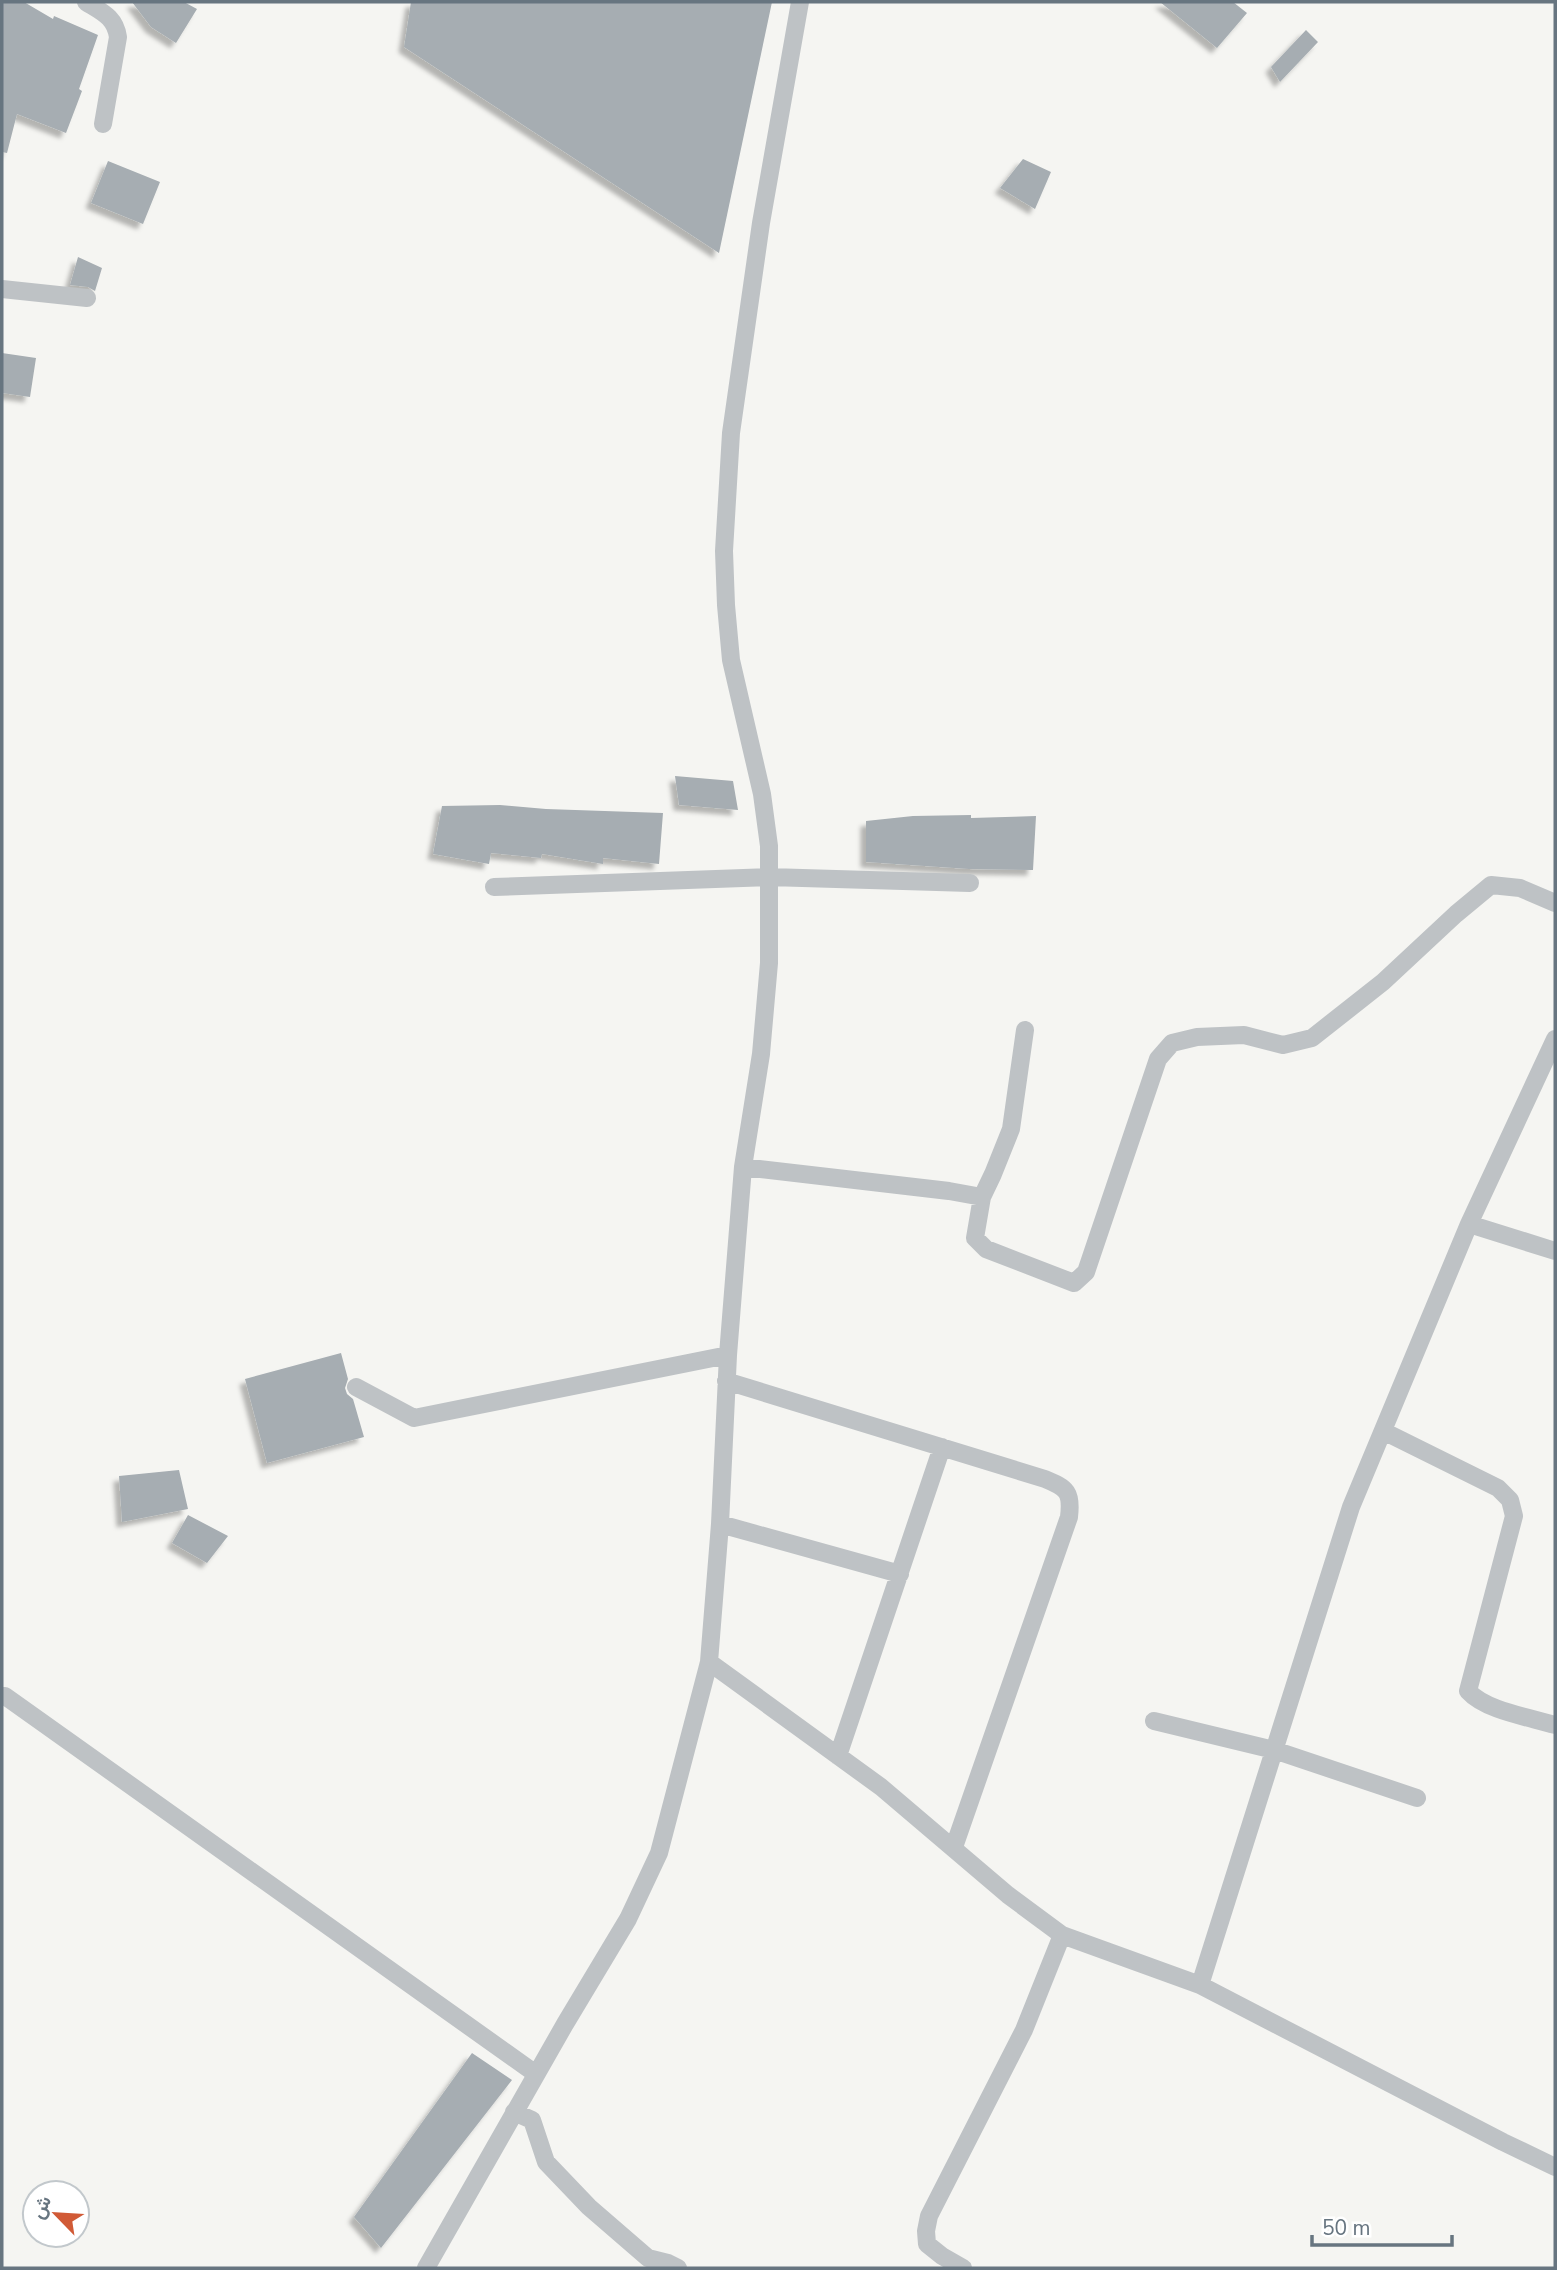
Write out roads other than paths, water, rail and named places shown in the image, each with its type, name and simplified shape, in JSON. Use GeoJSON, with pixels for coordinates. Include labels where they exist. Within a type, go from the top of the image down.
{"type":"FeatureCollection","features":[{"type":"Feature","properties":{"kind":"street"},"geometry":{"type":"LineString","coordinates":[[86,2],[109,16],[117,26],[118,37],[103,124]]}},
{"type":"Feature","properties":{"kind":"street"},"geometry":{"type":"LineString","coordinates":[[426,2268],[628,1919],[659,1853],[709,1662],[720,1524],[726,1381],[743,1167],[761,1054],[769,962],[769,846],[762,794],[731,660],[724,551],[731,433],[761,223],[800,2]]}},
{"type":"Feature","properties":{"kind":"street"},"geometry":{"type":"LineString","coordinates":[[2,289],[87,298]]}},
{"type":"Feature","properties":{"kind":"street"},"geometry":{"type":"LineString","coordinates":[[494,887],[769,877],[970,883]]}},
{"type":"Feature","properties":{"kind":"street"},"geometry":{"type":"LineString","coordinates":[[1025,1030],[1011,1129],[982,1197],[975,1238],[986,1249],[1074,1283],[1086,1272],[1158,1059],[1172,1043],[1196,1037],[1244,1035],[1283,1045],[1312,1038],[1383,982],[1491,885],[1520,888],[1555,903]]}},
{"type":"Feature","properties":{"kind":"street"},"geometry":{"type":"LineString","coordinates":[[1199,1985],[1351,1507],[1469,1224],[1555,1039]]}},
{"type":"Feature","properties":{"kind":"street"},"geometry":{"type":"LineString","coordinates":[[743,1167],[982,1197]]}},
{"type":"Feature","properties":{"kind":"street"},"geometry":{"type":"LineString","coordinates":[[1469,1224],[1555,1251]]}},
{"type":"Feature","properties":{"kind":"street"},"geometry":{"type":"LineString","coordinates":[[356,1387],[414,1418],[728,1355]]}},
{"type":"Feature","properties":{"kind":"street"},"geometry":{"type":"LineString","coordinates":[[726,1381],[1045,1479],[1062,1486],[1071,1499],[1069,1517],[954,1847]]}},
{"type":"Feature","properties":{"kind":"street"},"geometry":{"type":"LineString","coordinates":[[1383,1431],[1498,1488],[1510,1500],[1514,1517],[1468,1690],[1476,1699],[1488,1705],[1555,1725]]}},
{"type":"Feature","properties":{"kind":"street"},"geometry":{"type":"LineString","coordinates":[[838,1756],[942,1447]]}},
{"type":"Feature","properties":{"kind":"street"},"geometry":{"type":"LineString","coordinates":[[720,1524],[900,1574]]}},
{"type":"Feature","properties":{"kind":"street"},"geometry":{"type":"LineString","coordinates":[[709,1662],[881,1787],[1008,1895],[1062,1935],[1199,1985],[1555,2167]]}},
{"type":"Feature","properties":{"kind":"street"},"geometry":{"type":"LineString","coordinates":[[5,1696],[536,2074]]}},
{"type":"Feature","properties":{"kind":"street"},"geometry":{"type":"LineString","coordinates":[[1154,1721],[1274,1750],[1417,1798]]}},
{"type":"Feature","properties":{"kind":"street"},"geometry":{"type":"LineString","coordinates":[[963,2268],[927,2244],[929,2216],[1024,2030],[1062,1935]]}},
{"type":"Feature","properties":{"kind":"street"},"geometry":{"type":"LineString","coordinates":[[514,2112],[532,2120],[546,2162],[589,2207],[648,2258],[678,2268]]}}]}
